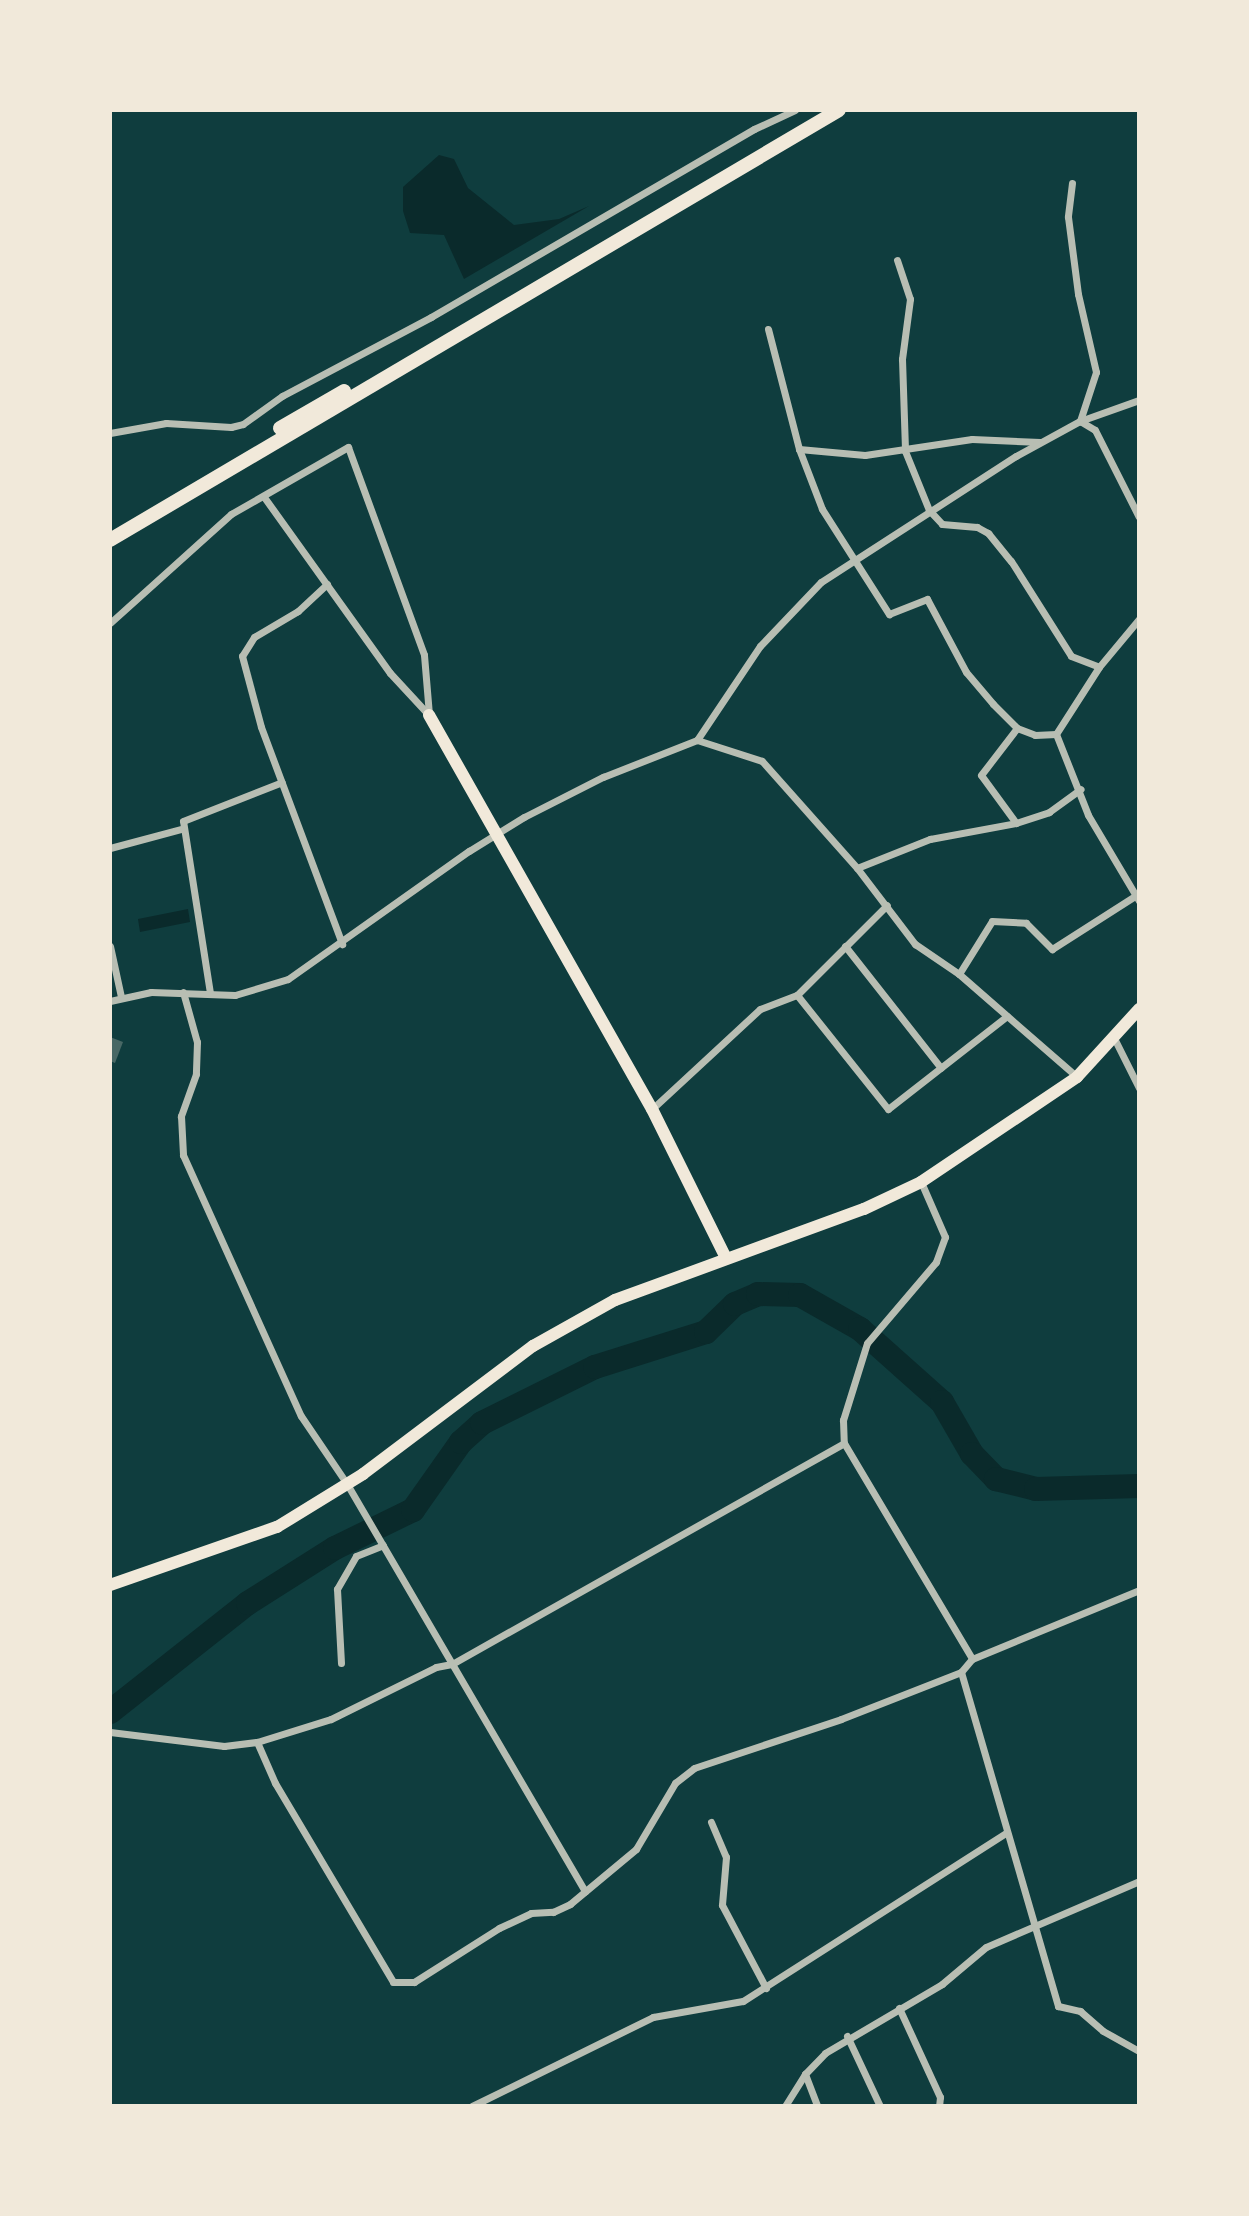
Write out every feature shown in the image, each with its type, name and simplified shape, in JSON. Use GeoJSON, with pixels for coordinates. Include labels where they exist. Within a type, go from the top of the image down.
{"type":"FeatureCollection","features":[{"type":"Feature","properties":{"kind":"highway"},"geometry":{"type":"LineString","coordinates":[[110,529],[824,110]]}},
{"type":"Feature","properties":{"kind":"highway"},"geometry":{"type":"LineString","coordinates":[[110,540],[839,110]]}},
{"type":"Feature","properties":{"kind":"main road"},"geometry":{"type":"LineString","coordinates":[[429,715],[652,1108],[726,1256]]}},
{"type":"Feature","properties":{"kind":"main road"},"geometry":{"type":"LineString","coordinates":[[110,1585],[277,1527],[347,1485],[533,1346],[615,1300],[726,1256],[864,1209],[921,1182],[1077,1077],[1115,1040],[1139,1009]]}},
{"type":"Feature","properties":{"kind":"street"},"geometry":{"type":"LineString","coordinates":[[110,433],[166,423],[231,427],[243,424],[282,396],[431,317],[754,129],[795,110]]}},
{"type":"Feature","properties":{"kind":"street"},"geometry":{"type":"LineString","coordinates":[[1072,183],[1068,217],[1078,294],[1096,372],[1080,421]]}},
{"type":"Feature","properties":{"kind":"street"},"geometry":{"type":"LineString","coordinates":[[897,260],[910,299],[902,359],[905,451],[929,510],[942,524],[977,527],[988,533],[1011,561],[1071,656],[1099,667]]}},
{"type":"Feature","properties":{"kind":"street"},"geometry":{"type":"LineString","coordinates":[[768,329],[799,449],[822,509],[889,614],[927,599],[966,672],[1017,728],[1035,734],[1056,733]]}},
{"type":"Feature","properties":{"kind":"street"},"geometry":{"type":"LineString","coordinates":[[697,740],[701,728],[783,620],[821,582],[929,510],[1041,442],[1080,421],[1139,400]]}},
{"type":"Feature","properties":{"kind":"street"},"geometry":{"type":"LineString","coordinates":[[1080,421],[1095,430],[1139,517]]}},
{"type":"Feature","properties":{"kind":"street"},"geometry":{"type":"LineString","coordinates":[[799,449],[865,455],[972,439],[1041,442]]}},
{"type":"Feature","properties":{"kind":"street"},"geometry":{"type":"LineString","coordinates":[[110,623],[231,514],[348,447],[424,655],[429,715]]}},
{"type":"Feature","properties":{"kind":"street"},"geometry":{"type":"LineString","coordinates":[[264,497],[390,673],[429,715]]}},
{"type":"Feature","properties":{"kind":"street"},"geometry":{"type":"LineString","coordinates":[[327,584],[298,611],[254,637],[242,656],[282,782],[342,944]]}},
{"type":"Feature","properties":{"kind":"street"},"geometry":{"type":"LineString","coordinates":[[1056,733],[1099,667],[1139,619]]}},
{"type":"Feature","properties":{"kind":"street"},"geometry":{"type":"LineString","coordinates":[[1016,823],[981,775],[1017,728]]}},
{"type":"Feature","properties":{"kind":"street"},"geometry":{"type":"LineString","coordinates":[[959,974],[992,921],[1026,923],[1052,948],[1137,899],[1088,815],[1081,789],[1056,733]]}},
{"type":"Feature","properties":{"kind":"street"},"geometry":{"type":"LineString","coordinates":[[110,1001],[121,997],[183,992],[236,995],[272,987],[342,944],[496,834],[603,777],[697,740],[762,761],[857,868],[915,944],[959,974],[1077,1077]]}},
{"type":"Feature","properties":{"kind":"street"},"geometry":{"type":"LineString","coordinates":[[110,848],[181,829],[191,817],[282,782]]}},
{"type":"Feature","properties":{"kind":"street"},"geometry":{"type":"LineString","coordinates":[[857,868],[930,839],[1016,823],[1049,812],[1081,789]]}},
{"type":"Feature","properties":{"kind":"street"},"geometry":{"type":"LineString","coordinates":[[181,829],[202,926],[210,993]]}},
{"type":"Feature","properties":{"kind":"street"},"geometry":{"type":"LineString","coordinates":[[652,1108],[760,1009],[797,995],[887,905]]}},
{"type":"Feature","properties":{"kind":"street"},"geometry":{"type":"LineString","coordinates":[[110,946],[121,997]]}},
{"type":"Feature","properties":{"kind":"street"},"geometry":{"type":"LineString","coordinates":[[845,946],[941,1068]]}},
{"type":"Feature","properties":{"kind":"street"},"geometry":{"type":"LineString","coordinates":[[183,992],[197,1042],[197,1074],[181,1116],[183,1154],[300,1416],[347,1485],[383,1545],[584,1892]]}},
{"type":"Feature","properties":{"kind":"street"},"geometry":{"type":"LineString","coordinates":[[797,995],[888,1109],[1007,1016]]}},
{"type":"Feature","properties":{"kind":"street"},"geometry":{"type":"LineString","coordinates":[[1115,1040],[1139,1088]]}},
{"type":"Feature","properties":{"kind":"street"},"geometry":{"type":"LineString","coordinates":[[921,1182],[945,1237],[936,1262],[867,1343],[843,1420],[844,1443],[972,1659]]}},
{"type":"Feature","properties":{"kind":"street"},"geometry":{"type":"LineString","coordinates":[[110,1732],[186,1744],[257,1742],[331,1719],[436,1667],[452,1664],[844,1443]]}},
{"type":"Feature","properties":{"kind":"street"},"geometry":{"type":"LineString","coordinates":[[341,1663],[337,1589],[356,1556],[383,1545]]}},
{"type":"Feature","properties":{"kind":"street"},"geometry":{"type":"LineString","coordinates":[[257,1742],[275,1783],[393,1982],[414,1982],[499,1928],[531,1913],[553,1912],[584,1892],[636,1849],[675,1783],[694,1768],[841,1719],[961,1672],[972,1659],[1139,1590]]}},
{"type":"Feature","properties":{"kind":"street"},"geometry":{"type":"LineString","coordinates":[[961,1672],[1036,1922],[1058,2006],[1080,2011],[1103,2031],[1139,2051]]}},
{"type":"Feature","properties":{"kind":"street"},"geometry":{"type":"LineString","coordinates":[[711,1822],[726,1857],[722,1905],[765,1988]]}},
{"type":"Feature","properties":{"kind":"street"},"geometry":{"type":"LineString","coordinates":[[472,2106],[653,2017],[733,2005],[765,1988],[1007,1832]]}},
{"type":"Feature","properties":{"kind":"street"},"geometry":{"type":"LineString","coordinates":[[785,2106],[805,2074],[847,2036],[955,1975],[986,1947],[1036,1922],[1139,1881]]}},
{"type":"Feature","properties":{"kind":"street"},"geometry":{"type":"LineString","coordinates":[[899,2008],[940,2097],[939,2106]]}},
{"type":"Feature","properties":{"kind":"street"},"geometry":{"type":"LineString","coordinates":[[847,2036],[880,2106]]}},
{"type":"Feature","properties":{"kind":"street"},"geometry":{"type":"LineString","coordinates":[[805,2074],[817,2106]]}},
{"type":"Feature","properties":{"kind":"water"},"geometry":{"type":"Polygon","coordinates":[[[439,155],[454,159],[468,188],[514,225],[559,219],[589,206],[464,279],[444,235],[410,233],[403,211],[403,187],[439,155]]]}},
{"type":"Feature","properties":{"kind":"water"},"geometry":{"type":"Polygon","coordinates":[[[188,909],[190,922],[140,932],[138,919],[188,909]]]}},
{"type":"Feature","properties":{"kind":"building"},"geometry":{"type":"Polygon","coordinates":[[[110,1037],[123,1042],[115,1063],[110,1061],[110,1037]]]}},
{"type":"Feature","properties":{"kind":"waterway"},"geometry":{"type":"LineString","coordinates":[[110,1712],[248,1603],[335,1548],[413,1510],[461,1442],[482,1423],[595,1367],[706,1332],[735,1304],[758,1294],[800,1295],[860,1329],[942,1402],[972,1454],[996,1479],[1036,1489],[1139,1486]]}}]}
